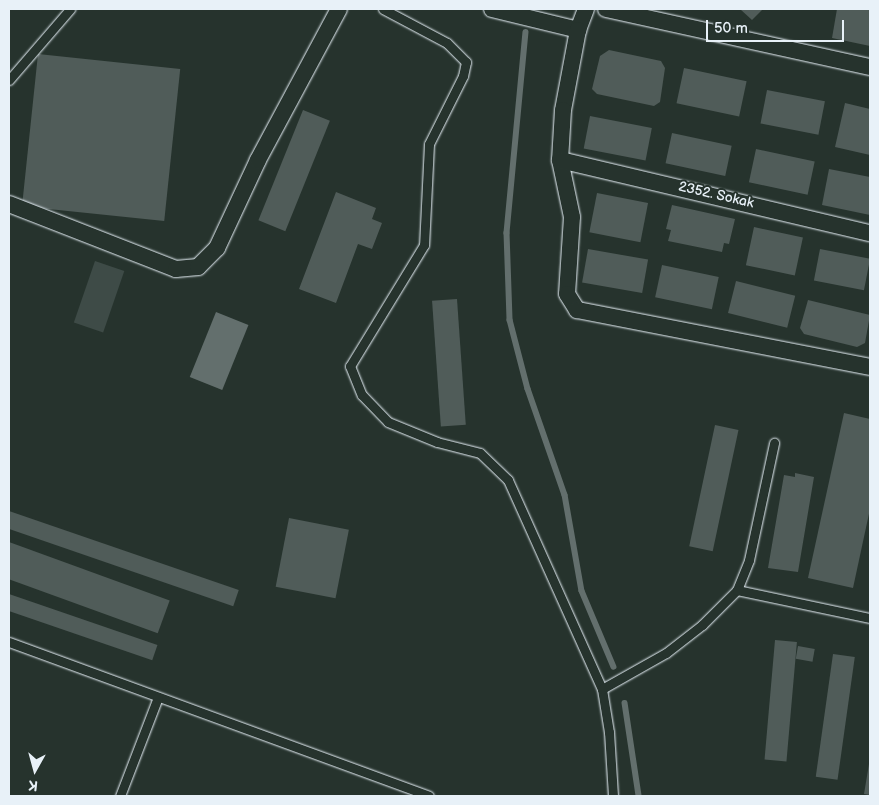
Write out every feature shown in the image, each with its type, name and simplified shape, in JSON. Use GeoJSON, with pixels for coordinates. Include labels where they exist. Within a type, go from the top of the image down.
{"type":"FeatureCollection","features":[{"type":"Feature","properties":{"kind":"street"},"geometry":{"type":"LineString","coordinates":[[9,204],[176,269],[198,267],[217,248],[258,160],[339,9]]}},
{"type":"Feature","properties":{"kind":"street"},"geometry":{"type":"LineString","coordinates":[[492,9],[578,30]]}},
{"type":"Feature","properties":{"kind":"street"},"geometry":{"type":"LineString","coordinates":[[586,9],[578,30],[563,110],[560,160],[572,217],[567,294],[577,310],[870,367]]}},
{"type":"Feature","properties":{"kind":"street"},"geometry":{"type":"LineString","coordinates":[[606,9],[688,25],[870,67]]}},
{"type":"Feature","properties":{"kind":"street"},"geometry":{"type":"LineString","coordinates":[[684,9],[688,25]]}},
{"type":"Feature","properties":{"kind":"street","name":"2352. Sokak"},"geometry":{"type":"LineString","coordinates":[[560,160],[870,233]]}},
{"type":"Feature","properties":{"kind":"lane"},"geometry":{"type":"LineString","coordinates":[[9,80],[60,25],[70,9]]}},
{"type":"Feature","properties":{"kind":"lane"},"geometry":{"type":"LineString","coordinates":[[382,9],[447,43],[466,62],[463,76],[429,144],[424,244],[350,366],[362,395],[388,422],[437,442],[480,453],[508,480],[602,689],[609,732],[613,796]]}},
{"type":"Feature","properties":{"kind":"lane"},"geometry":{"type":"LineString","coordinates":[[602,689],[666,653],[702,625],[737,590],[749,560],[774,443]]}},
{"type":"Feature","properties":{"kind":"lane"},"geometry":{"type":"LineString","coordinates":[[737,590],[870,618]]}},
{"type":"Feature","properties":{"kind":"lane"},"geometry":{"type":"LineString","coordinates":[[9,642],[429,796]]}},
{"type":"Feature","properties":{"kind":"lane"},"geometry":{"type":"LineString","coordinates":[[120,796],[158,697]]}},
{"type":"Feature","properties":{"kind":"shaded area"},"geometry":{"type":"Polygon","coordinates":[[[95,261],[124,271],[103,333],[74,322],[95,261]]]}},
{"type":"Feature","properties":{"kind":"shaded area"},"geometry":{"type":"Polygon","coordinates":[[[216,312],[248,325],[222,390],[190,377],[216,312]]]}},
{"type":"Feature","properties":{"kind":"building"},"geometry":{"type":"Polygon","coordinates":[[[740,9],[763,9],[752,20],[740,9]]]}},
{"type":"Feature","properties":{"kind":"building"},"geometry":{"type":"Polygon","coordinates":[[[837,9],[870,9],[870,46],[832,38],[837,9]]]}},
{"type":"Feature","properties":{"kind":"building"},"geometry":{"type":"Polygon","coordinates":[[[609,50],[661,61],[665,68],[660,102],[654,106],[597,94],[592,89],[600,56],[609,50]]]}},
{"type":"Feature","properties":{"kind":"building"},"geometry":{"type":"Polygon","coordinates":[[[38,54],[180,69],[164,221],[22,206],[38,54]]]}},
{"type":"Feature","properties":{"kind":"building"},"geometry":{"type":"Polygon","coordinates":[[[684,68],[747,81],[739,117],[677,103],[684,68]]]}},
{"type":"Feature","properties":{"kind":"building"},"geometry":{"type":"Polygon","coordinates":[[[767,90],[825,101],[818,135],[761,123],[767,90]]]}},
{"type":"Feature","properties":{"kind":"building"},"geometry":{"type":"Polygon","coordinates":[[[845,103],[870,109],[870,155],[835,147],[845,103]]]}},
{"type":"Feature","properties":{"kind":"building"},"geometry":{"type":"Polygon","coordinates":[[[303,110],[330,121],[285,231],[258,220],[303,110]]]}},
{"type":"Feature","properties":{"kind":"building"},"geometry":{"type":"Polygon","coordinates":[[[590,116],[652,128],[646,160],[584,148],[590,116]]]}},
{"type":"Feature","properties":{"kind":"building"},"geometry":{"type":"Polygon","coordinates":[[[672,133],[732,146],[725,176],[666,163],[672,133]]]}},
{"type":"Feature","properties":{"kind":"building"},"geometry":{"type":"Polygon","coordinates":[[[756,149],[815,161],[808,195],[749,182],[756,149]]]}},
{"type":"Feature","properties":{"kind":"building"},"geometry":{"type":"Polygon","coordinates":[[[829,169],[870,177],[870,215],[822,205],[829,169]]]}},
{"type":"Feature","properties":{"kind":"building"},"geometry":{"type":"Polygon","coordinates":[[[336,192],[376,208],[372,219],[382,223],[372,249],[358,244],[336,303],[299,289],[336,192]]]}},
{"type":"Feature","properties":{"kind":"building"},"geometry":{"type":"Polygon","coordinates":[[[597,193],[648,203],[640,242],[589,232],[597,193]]]}},
{"type":"Feature","properties":{"kind":"building"},"geometry":{"type":"Polygon","coordinates":[[[672,205],[735,219],[729,244],[724,243],[722,252],[668,241],[671,230],[666,229],[672,205]]]}},
{"type":"Feature","properties":{"kind":"building"},"geometry":{"type":"Polygon","coordinates":[[[754,227],[803,237],[795,276],[746,265],[754,227]]]}},
{"type":"Feature","properties":{"kind":"building"},"geometry":{"type":"Polygon","coordinates":[[[588,249],[648,260],[642,293],[582,282],[588,249]]]}},
{"type":"Feature","properties":{"kind":"building"},"geometry":{"type":"Polygon","coordinates":[[[820,249],[870,259],[864,290],[814,280],[820,249]]]}},
{"type":"Feature","properties":{"kind":"building"},"geometry":{"type":"Polygon","coordinates":[[[662,265],[719,277],[712,309],[655,297],[662,265]]]}},
{"type":"Feature","properties":{"kind":"building"},"geometry":{"type":"Polygon","coordinates":[[[736,281],[795,296],[787,328],[728,313],[736,281]]]}},
{"type":"Feature","properties":{"kind":"building"},"geometry":{"type":"Polygon","coordinates":[[[457,299],[466,425],[441,426],[432,301],[457,299]]]}},
{"type":"Feature","properties":{"kind":"building"},"geometry":{"type":"Polygon","coordinates":[[[808,300],[870,315],[865,343],[857,347],[804,334],[800,328],[808,300]]]}},
{"type":"Feature","properties":{"kind":"building"},"geometry":{"type":"Polygon","coordinates":[[[844,413],[870,419],[870,509],[853,588],[808,578],[844,413]]]}},
{"type":"Feature","properties":{"kind":"building"},"geometry":{"type":"Polygon","coordinates":[[[715,425],[738,430],[713,551],[689,546],[715,425]]]}},
{"type":"Feature","properties":{"kind":"building"},"geometry":{"type":"Polygon","coordinates":[[[795,473],[814,477],[798,572],[768,568],[784,475],[795,477],[795,473]]]}},
{"type":"Feature","properties":{"kind":"building"},"geometry":{"type":"Polygon","coordinates":[[[9,511],[239,590],[233,606],[9,529],[9,511]]]}},
{"type":"Feature","properties":{"kind":"building"},"geometry":{"type":"Polygon","coordinates":[[[289,518],[349,530],[336,598],[276,587],[289,518]]]}},
{"type":"Feature","properties":{"kind":"building"},"geometry":{"type":"Polygon","coordinates":[[[9,542],[170,600],[158,633],[9,579],[9,542]]]}},
{"type":"Feature","properties":{"kind":"building"},"geometry":{"type":"Polygon","coordinates":[[[9,594],[157,645],[152,660],[9,611],[9,594]]]}},
{"type":"Feature","properties":{"kind":"building"},"geometry":{"type":"Polygon","coordinates":[[[775,640],[797,642],[786,761],[765,760],[775,640]]]}},
{"type":"Feature","properties":{"kind":"building"},"geometry":{"type":"Polygon","coordinates":[[[798,646],[815,649],[812,662],[796,659],[798,646]]]}},
{"type":"Feature","properties":{"kind":"building"},"geometry":{"type":"Polygon","coordinates":[[[833,654],[855,657],[838,780],[816,777],[833,654]]]}},
{"type":"Feature","properties":{"kind":"building"},"geometry":{"type":"Polygon","coordinates":[[[870,765],[870,795],[864,794],[870,765]]]}},
{"type":"Feature","properties":{"kind":"waterway"},"geometry":{"type":"LineString","coordinates":[[526,32],[507,233],[510,320],[528,389],[565,495],[582,591],[614,667]]}},
{"type":"Feature","properties":{"kind":"waterway"},"geometry":{"type":"LineString","coordinates":[[625,703],[639,796]]}}]}
